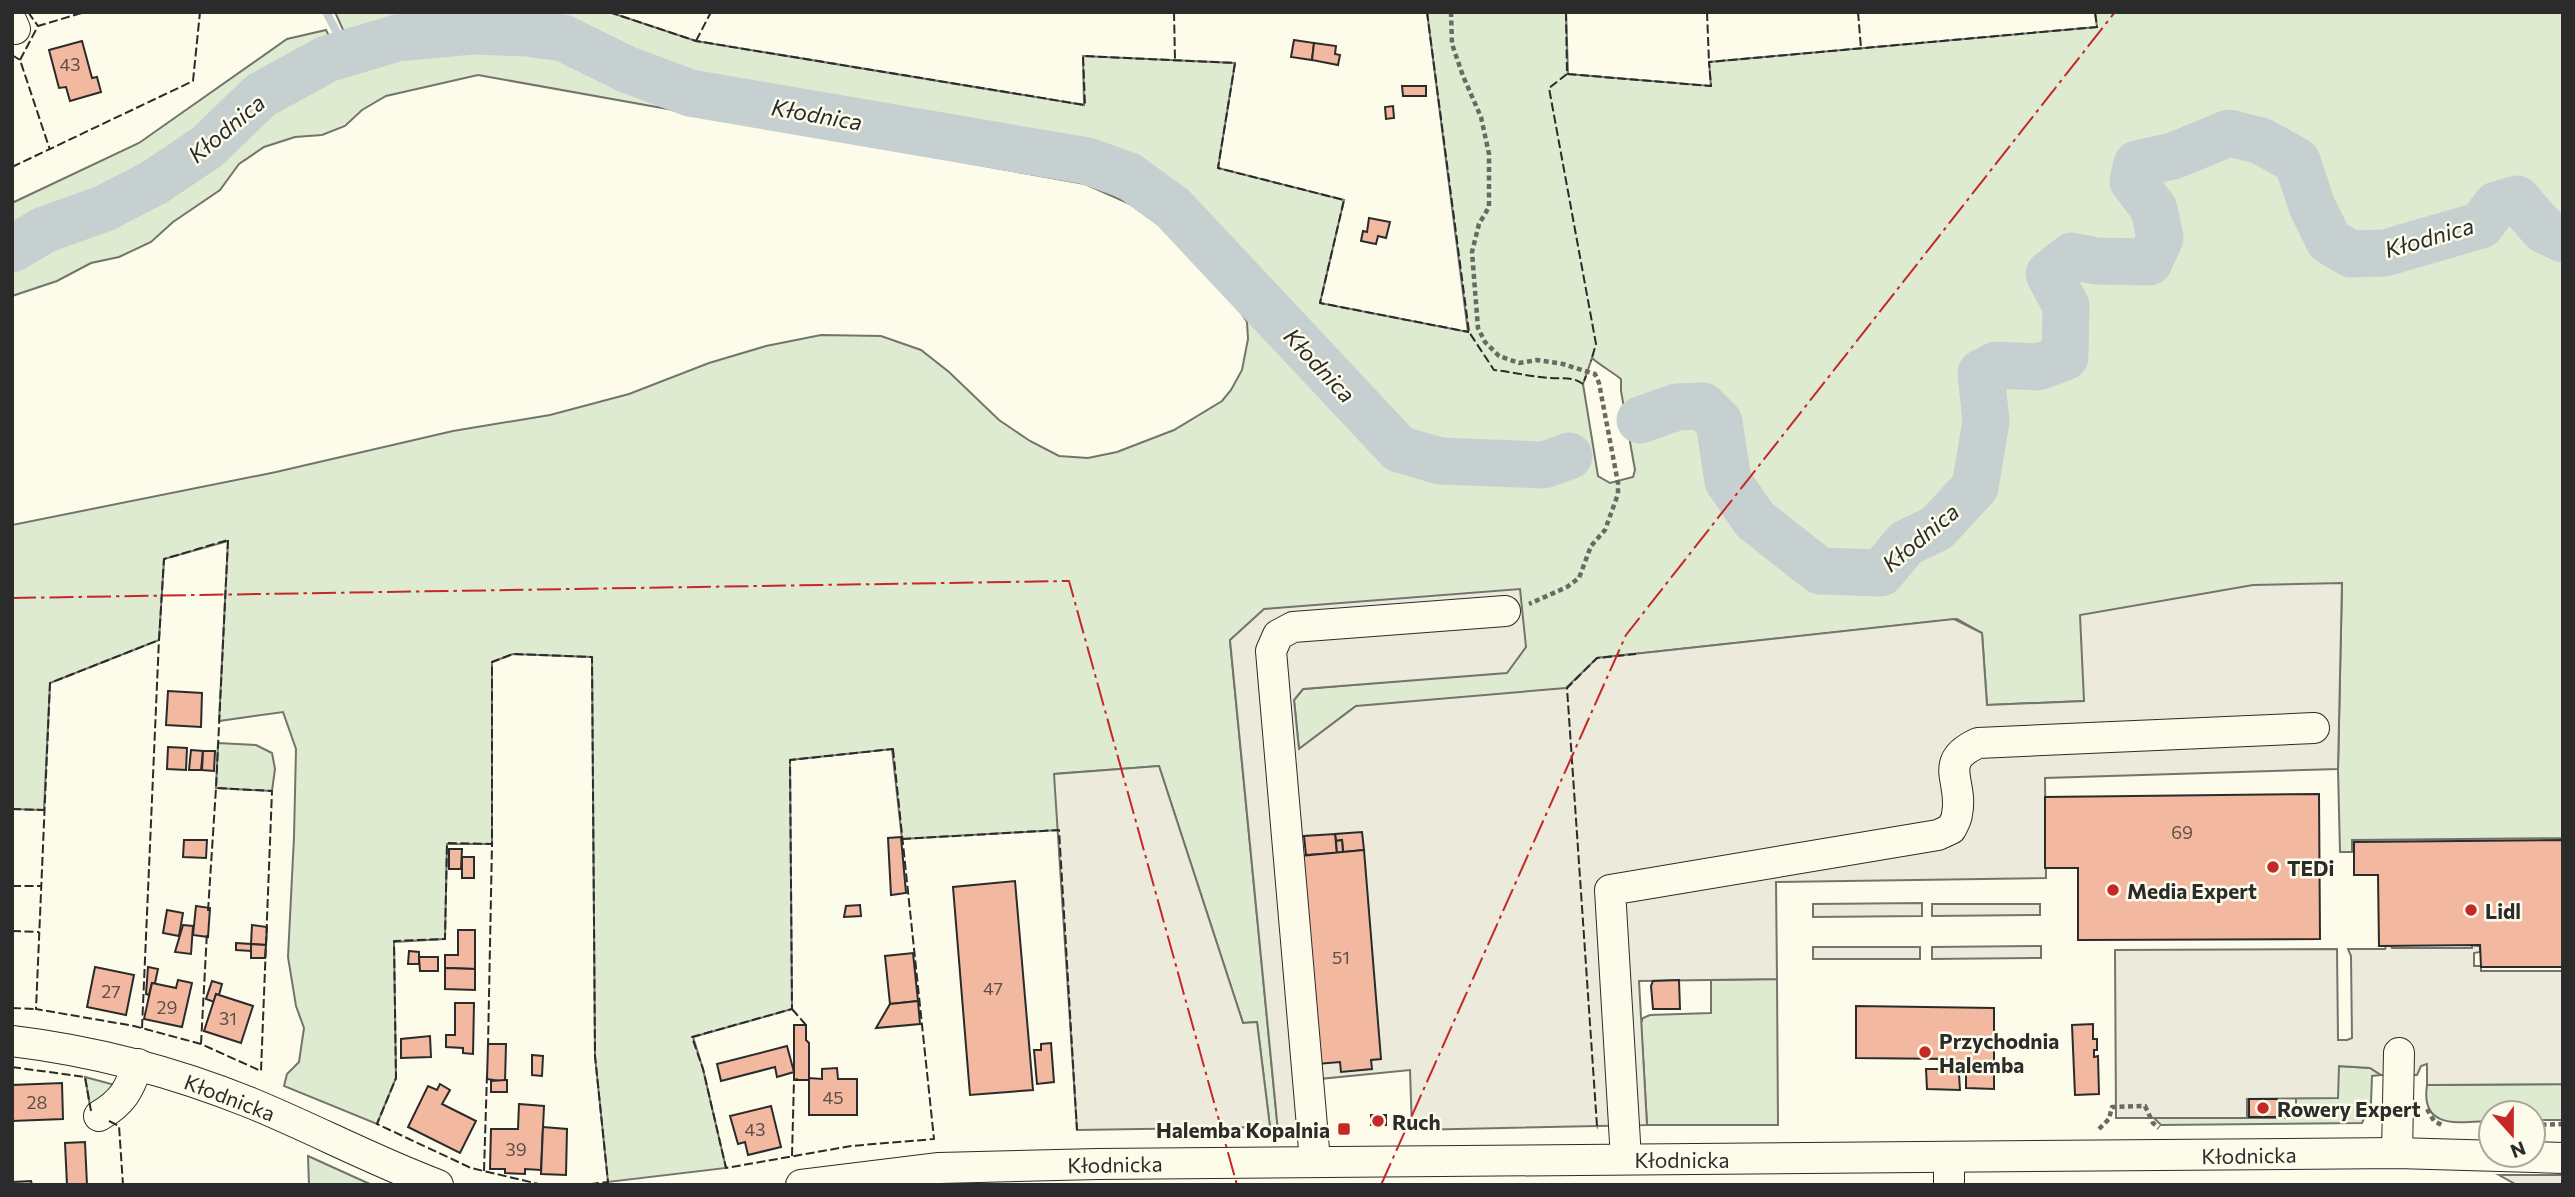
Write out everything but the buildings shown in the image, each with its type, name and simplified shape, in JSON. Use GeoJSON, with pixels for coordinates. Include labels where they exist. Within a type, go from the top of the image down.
{"type":"FeatureCollection","features":[{"type":"Feature","properties":{"kind":"street"},"geometry":{"type":"LineString","coordinates":[[1315,1161],[1271,651],[1278,635],[1293,627],[1505,611]]}},
{"type":"Feature","properties":{"kind":"street"},"geometry":{"type":"LineString","coordinates":[[1626,1159],[1610,890],[1938,835],[1951,829],[1958,814],[1955,763],[1961,751],[1978,743],[2314,728]]}},
{"type":"Feature","properties":{"kind":"street","name":"Kłodnicka"},"geometry":{"type":"LineString","coordinates":[[12,1041],[85,1052],[138,1064],[251,1104],[438,1185]]}},
{"type":"Feature","properties":{"kind":"street"},"geometry":{"type":"LineString","coordinates":[[2397,1153],[2399,1053]]}},
{"type":"Feature","properties":{"kind":"street"},"geometry":{"type":"LineString","coordinates":[[99,1116],[120,1102],[131,1085],[138,1064]]}},
{"type":"Feature","properties":{"kind":"street","name":"Kłodnicka"},"geometry":{"type":"LineString","coordinates":[[802,1185],[939,1168],[1171,1174],[1315,1161],[1626,1159],[1949,1171],[2397,1153],[2563,1158]]}},
{"type":"Feature","properties":{"kind":"path"},"geometry":{"type":"LineString","coordinates":[[1451,12],[1452,44],[1481,117],[1489,154],[1489,207],[1479,224],[1472,252],[1478,328],[1485,342],[1499,356],[1519,363],[1537,360],[1563,364],[1595,374],[1618,483],[1618,494],[1605,530],[1591,546],[1579,578],[1559,592],[1516,610],[1505,611]]}},
{"type":"Feature","properties":{"kind":"green space"},"geometry":{"type":"Polygon","coordinates":[[[335,12],[609,12],[696,41],[1084,105],[1083,56],[1235,63],[1218,168],[1344,200],[1320,303],[1468,332],[1427,12],[1566,12],[1568,74],[1711,86],[1709,62],[2097,27],[2095,12],[2563,12],[2563,838],[2352,840],[2352,852],[2340,852],[2338,769],[2342,583],[2084,701],[1987,705],[1982,633],[1957,619],[1597,658],[1597,1126],[1356,706],[1299,749],[1294,700],[1303,689],[1507,672],[1230,641],[1278,1131],[1270,1127],[1257,1022],[1243,1023],[1159,766],[1055,774],[1059,830],[902,839],[892,749],[790,760],[792,1009],[693,1037],[726,1168],[608,1182],[595,1056],[592,657],[513,654],[492,662],[492,844],[447,844],[445,939],[394,942],[396,1078],[377,1124],[284,1086],[287,1074],[299,1062],[304,1028],[296,1006],[288,957],[296,749],[283,712],[219,721],[228,541],[164,559],[159,640],[50,683],[44,810],[12,809],[12,525],[276,472],[453,431],[550,415],[629,394],[709,363],[766,346],[821,335],[881,336],[921,350],[949,372],[999,420],[1030,441],[1059,456],[1088,458],[1117,452],[1174,430],[1222,401],[1242,370],[1248,339],[1247,322],[1229,294],[1179,237],[1139,208],[1085,184],[478,75],[386,96],[362,110],[345,126],[322,135],[295,137],[264,147],[239,164],[220,190],[173,222],[151,242],[119,257],[91,263],[57,281],[12,296],[12,203],[139,143],[287,39],[326,30],[334,46],[346,60],[357,60],[364,54],[344,32],[335,12]],[[1592,358],[1583,384],[1598,476],[1610,483],[1633,477],[1635,470],[1621,379],[1592,358]]]}},
{"type":"Feature","properties":{"kind":"green space"},"geometry":{"type":"Polygon","coordinates":[[[218,743],[256,745],[272,753],[275,769],[272,791],[216,788],[218,743]]]}},
{"type":"Feature","properties":{"kind":"green space"},"geometry":{"type":"Polygon","coordinates":[[[1777,979],[1778,1125],[1647,1125],[1641,1023],[1643,1018],[1650,1015],[1711,1013],[1711,980],[1777,979]]]}},
{"type":"Feature","properties":{"kind":"green space"},"geometry":{"type":"Polygon","coordinates":[[[2338,1066],[2370,1068],[2381,1075],[2372,1076],[2371,1103],[2362,1123],[2161,1125],[2154,1118],[2296,1118],[2296,1098],[2338,1097],[2338,1066]]]}},
{"type":"Feature","properties":{"kind":"green space"},"geometry":{"type":"Polygon","coordinates":[[[85,1077],[115,1085],[91,1112],[85,1077]]]}},
{"type":"Feature","properties":{"kind":"green space"},"geometry":{"type":"Polygon","coordinates":[[[2563,1084],[2563,1120],[2547,1120],[2547,1099],[2477,1099],[2477,1121],[2445,1121],[2430,1110],[2427,1085],[2563,1084]]]}},
{"type":"Feature","properties":{"kind":"green space"},"geometry":{"type":"Polygon","coordinates":[[[308,1156],[372,1185],[309,1185],[308,1156]]]}},
{"type":"Feature","properties":{"kind":"shaded area"},"geometry":{"type":"Polygon","coordinates":[[[2342,583],[2338,769],[2045,778],[2046,878],[1776,882],[1777,979],[1639,981],[1647,1125],[1412,1130],[1410,1070],[1320,1079],[1326,1129],[1278,1131],[1230,640],[1264,609],[1520,589],[1526,647],[1507,673],[1303,689],[1294,700],[1299,749],[1356,706],[1566,688],[1597,658],[1954,619],[1982,633],[1987,705],[2084,701],[2080,615],[2253,585],[2342,583]]]}},
{"type":"Feature","properties":{"kind":"shaded area"},"geometry":{"type":"Polygon","coordinates":[[[1159,766],[1243,1023],[1257,1022],[1270,1127],[1077,1130],[1054,774],[1159,766]]]}},
{"type":"Feature","properties":{"kind":"shaded area"},"geometry":{"type":"Polygon","coordinates":[[[1922,903],[1922,916],[1813,917],[1813,904],[1922,903]]]}},
{"type":"Feature","properties":{"kind":"shaded area"},"geometry":{"type":"Polygon","coordinates":[[[1932,904],[2040,904],[2040,915],[1932,916],[1932,904]]]}},
{"type":"Feature","properties":{"kind":"shaded area"},"geometry":{"type":"Polygon","coordinates":[[[2472,945],[2480,946],[2480,952],[2474,953],[2474,966],[2481,966],[2481,971],[2563,971],[2563,1084],[2427,1085],[2427,1064],[2421,1066],[2417,1075],[2381,1075],[2370,1068],[2339,1066],[2338,1098],[2247,1099],[2247,1118],[2116,1118],[2115,950],[2337,949],[2338,1040],[2347,1040],[2352,1038],[2351,956],[2348,949],[2385,949],[2386,946],[2472,948],[2472,945]]]}},
{"type":"Feature","properties":{"kind":"shaded area"},"geometry":{"type":"Polygon","coordinates":[[[2041,946],[2041,958],[1932,959],[1932,947],[2041,946]]]}},
{"type":"Feature","properties":{"kind":"shaded area"},"geometry":{"type":"Polygon","coordinates":[[[1813,947],[1920,947],[1920,959],[1813,959],[1813,947]]]}},
{"type":"Feature","properties":{"kind":"shaded area"},"geometry":{"type":"Polygon","coordinates":[[[2499,1175],[2563,1175],[2563,1185],[2517,1185],[2499,1175]]]}},
{"type":"Feature","properties":{"kind":"waterway"},"geometry":{"type":"LineString","coordinates":[[326,12],[348,53]]}},
{"type":"Feature","properties":{"kind":"waterway","name":"Kłodnica"},"geometry":{"type":"LineString","coordinates":[[12,249],[44,230],[105,208],[155,182],[207,147],[261,95],[327,59],[397,38],[472,31],[527,33],[563,38],[626,69],[690,93],[1087,161],[1129,176],[1173,208],[1399,449],[1440,461],[1544,465],[1569,456]]}},
{"type":"Feature","properties":{"kind":"waterway","name":"Kłodnica"},"geometry":{"type":"LineString","coordinates":[[1640,420],[1677,407],[1703,406],[1719,422],[1728,481],[1755,520],[1820,571],[1881,573],[1906,543],[1937,528],[1975,487],[1986,422],[1981,373],[1996,365],[2038,367],[2065,357],[2066,306],[2049,274],[2072,256],[2096,261],[2149,262],[2160,238],[2154,209],[2133,181],[2137,164],[2173,156],[2229,133],[2261,141],[2297,161],[2312,206],[2329,241],[2351,254],[2385,253],[2481,225],[2496,205],[2517,199],[2544,230],[2563,239]]}},
{"type":"Feature","properties":{"kind":"fence"},"geometry":{"type":"LineString","coordinates":[[28,12],[38,26]]}},
{"type":"Feature","properties":{"kind":"fence"},"geometry":{"type":"LineString","coordinates":[[20,60],[38,26],[85,12]]}},
{"type":"Feature","properties":{"kind":"fence"},"geometry":{"type":"LineString","coordinates":[[12,167],[193,81],[200,12]]}},
{"type":"Feature","properties":{"kind":"fence"},"geometry":{"type":"LineString","coordinates":[[609,12],[696,41],[1085,105],[1083,56],[1235,63],[1218,168],[1344,200],[1320,303],[1469,332]]}},
{"type":"Feature","properties":{"kind":"fence"},"geometry":{"type":"LineString","coordinates":[[696,41],[711,12]]}},
{"type":"Feature","properties":{"kind":"fence"},"geometry":{"type":"LineString","coordinates":[[1174,12],[1175,60]]}},
{"type":"Feature","properties":{"kind":"fence"},"geometry":{"type":"LineString","coordinates":[[1427,12],[1469,332],[1494,370],[1571,379],[1583,384],[1586,376]]}},
{"type":"Feature","properties":{"kind":"fence"},"geometry":{"type":"LineString","coordinates":[[1566,12],[1567,74],[1711,86],[1709,62],[2097,27],[2095,12]]}},
{"type":"Feature","properties":{"kind":"fence"},"geometry":{"type":"LineString","coordinates":[[1707,12],[1709,62]]}},
{"type":"Feature","properties":{"kind":"fence"},"geometry":{"type":"LineString","coordinates":[[1858,12],[1861,48]]}},
{"type":"Feature","properties":{"kind":"fence"},"geometry":{"type":"LineString","coordinates":[[12,55],[20,60],[50,150]]}},
{"type":"Feature","properties":{"kind":"fence"},"geometry":{"type":"LineString","coordinates":[[1567,74],[1549,88],[1596,344],[1591,361]]}},
{"type":"Feature","properties":{"kind":"fence"},"geometry":{"type":"LineString","coordinates":[[228,540],[216,788],[272,791],[261,1071],[201,1044],[134,1026],[36,1009],[50,683],[159,640],[164,559],[228,540]]}},
{"type":"Feature","properties":{"kind":"fence"},"geometry":{"type":"LineString","coordinates":[[142,1028],[159,639]]}},
{"type":"Feature","properties":{"kind":"fence"},"geometry":{"type":"LineString","coordinates":[[543,1185],[471,1168],[377,1124],[396,1078],[394,941],[445,939],[447,843],[492,844],[492,662],[513,654],[592,657],[595,1056],[608,1182],[583,1185]]}},
{"type":"Feature","properties":{"kind":"fence"},"geometry":{"type":"LineString","coordinates":[[1597,1126],[1567,688],[1597,658],[1636,654]]}},
{"type":"Feature","properties":{"kind":"fence"},"geometry":{"type":"LineString","coordinates":[[893,749],[934,1139],[851,1146],[726,1168],[703,1069],[692,1037],[792,1009],[790,760],[893,749]]}},
{"type":"Feature","properties":{"kind":"fence"},"geometry":{"type":"LineString","coordinates":[[208,911],[216,788]]}},
{"type":"Feature","properties":{"kind":"fence"},"geometry":{"type":"LineString","coordinates":[[12,809],[44,810]]}},
{"type":"Feature","properties":{"kind":"fence"},"geometry":{"type":"LineString","coordinates":[[902,839],[1059,830],[1077,1130]]}},
{"type":"Feature","properties":{"kind":"fence"},"geometry":{"type":"LineString","coordinates":[[488,1047],[492,844]]}},
{"type":"Feature","properties":{"kind":"fence"},"geometry":{"type":"LineString","coordinates":[[12,886],[41,886]]}},
{"type":"Feature","properties":{"kind":"fence"},"geometry":{"type":"LineString","coordinates":[[12,931],[39,932]]}},
{"type":"Feature","properties":{"kind":"fence"},"geometry":{"type":"LineString","coordinates":[[201,1044],[207,932]]}},
{"type":"Feature","properties":{"kind":"fence"},"geometry":{"type":"LineString","coordinates":[[12,1008],[36,1009]]}},
{"type":"Feature","properties":{"kind":"fence"},"geometry":{"type":"LineString","coordinates":[[792,1009],[806,1028]]}},
{"type":"Feature","properties":{"kind":"fence"},"geometry":{"type":"LineString","coordinates":[[12,1067],[85,1077],[91,1111]]}},
{"type":"Feature","properties":{"kind":"fence"},"geometry":{"type":"LineString","coordinates":[[484,1171],[487,1075]]}},
{"type":"Feature","properties":{"kind":"fence"},"geometry":{"type":"LineString","coordinates":[[792,1156],[794,1080],[798,1079]]}},
{"type":"Feature","properties":{"kind":"fence"},"geometry":{"type":"LineString","coordinates":[[109,1121],[119,1126],[123,1185]]}},
{"type":"Feature","properties":{"kind":"power"},"geometry":{"type":"LineString","coordinates":[[1381,1185],[1626,635],[2115,12]]}},
{"type":"Feature","properties":{"kind":"power"},"geometry":{"type":"LineString","coordinates":[[12,598],[1069,581],[1237,1185]]}},
{"type":"Feature","properties":{"kind":"place","name":"TEDi"},"geometry":{"type":"Point","coordinates":[2273,867]}},
{"type":"Feature","properties":{"kind":"place","name":"Media Expert"},"geometry":{"type":"Point","coordinates":[2113,890]}},
{"type":"Feature","properties":{"kind":"place","name":"Lidl"},"geometry":{"type":"Point","coordinates":[2471,910]}},
{"type":"Feature","properties":{"kind":"place","name":"Przychodnia Halemba"},"geometry":{"type":"Point","coordinates":[1925,1052]}},
{"type":"Feature","properties":{"kind":"place","name":"Rowery Expert"},"geometry":{"type":"Point","coordinates":[2263,1108]}},
{"type":"Feature","properties":{"kind":"place","name":"Ruch"},"geometry":{"type":"Point","coordinates":[1378,1121]}},
{"type":"Feature","properties":{"kind":"place","name":"Halemba Kopalnia"},"geometry":{"type":"Point","coordinates":[1344,1129]}}]}
